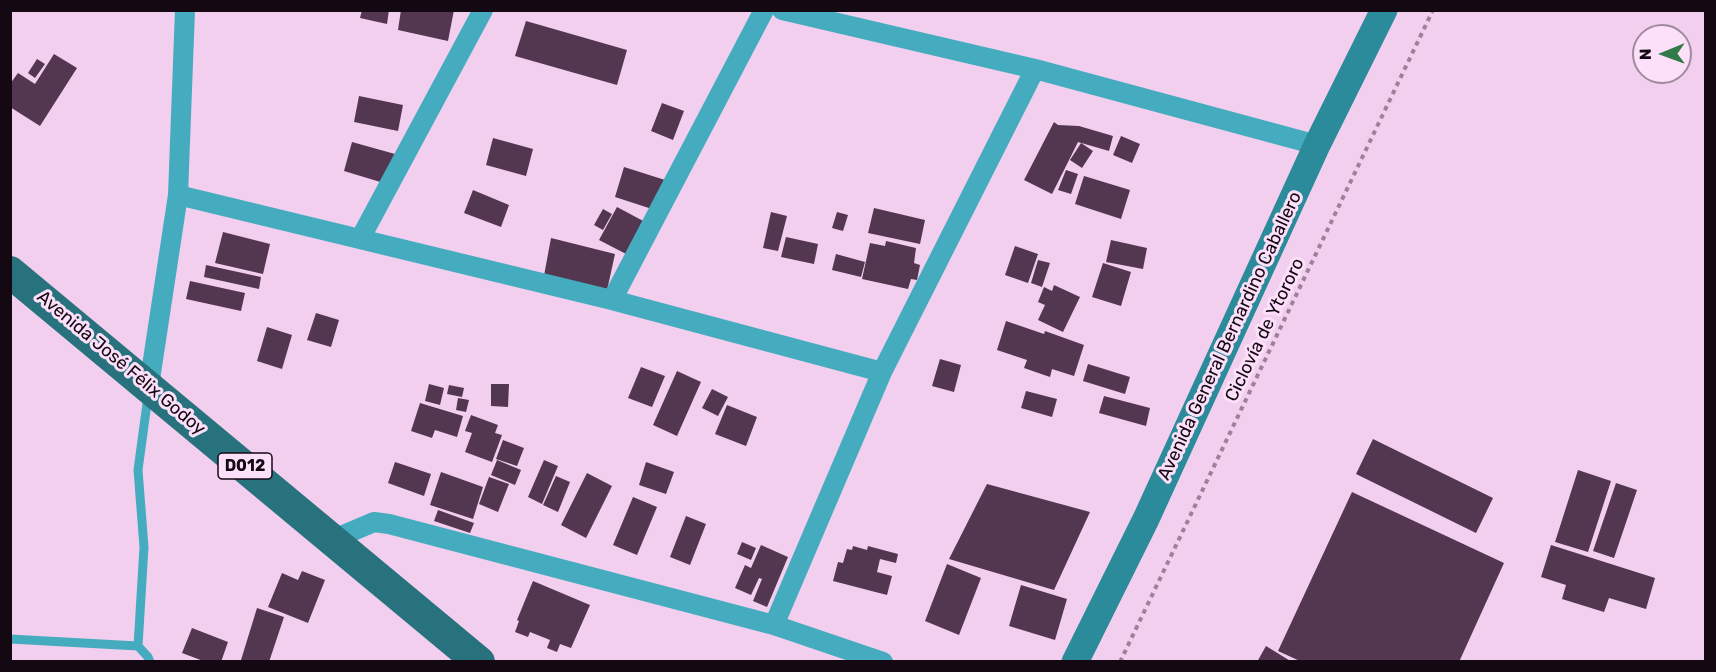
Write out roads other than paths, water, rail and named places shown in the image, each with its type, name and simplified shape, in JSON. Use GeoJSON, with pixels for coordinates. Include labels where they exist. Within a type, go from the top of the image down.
{"type":"FeatureCollection","features":[{"type":"Feature","properties":{"kind":"main road","name":"Avenida General Bernardino Caballero"},"geometry":{"type":"LineString","coordinates":[[1075,662],[1146,519],[1317,145],[1384,10]]}},
{"type":"Feature","properties":{"kind":"main road","name":"Avenida José Félix Godoy"},"geometry":{"type":"LineString","coordinates":[[10,272],[334,539],[479,662]]}},
{"type":"Feature","properties":{"kind":"street"},"geometry":{"type":"LineString","coordinates":[[149,386],[178,195],[185,10]]}},
{"type":"Feature","properties":{"kind":"street"},"geometry":{"type":"LineString","coordinates":[[360,239],[483,10]]}},
{"type":"Feature","properties":{"kind":"street"},"geometry":{"type":"LineString","coordinates":[[612,300],[764,10]]}},
{"type":"Feature","properties":{"kind":"street"},"geometry":{"type":"LineString","coordinates":[[782,10],[1035,69],[1317,145]]}},
{"type":"Feature","properties":{"kind":"street"},"geometry":{"type":"LineString","coordinates":[[774,625],[882,372],[1035,69]]}},
{"type":"Feature","properties":{"kind":"street"},"geometry":{"type":"LineString","coordinates":[[178,195],[612,300],[882,372]]}},
{"type":"Feature","properties":{"kind":"street"},"geometry":{"type":"LineString","coordinates":[[334,539],[374,522],[389,524],[774,625],[883,662]]}},
{"type":"Feature","properties":{"kind":"lane"},"geometry":{"type":"LineString","coordinates":[[138,646],[144,547],[138,470],[149,386]]}},
{"type":"Feature","properties":{"kind":"lane"},"geometry":{"type":"LineString","coordinates":[[10,639],[138,646],[150,662]]}}]}
